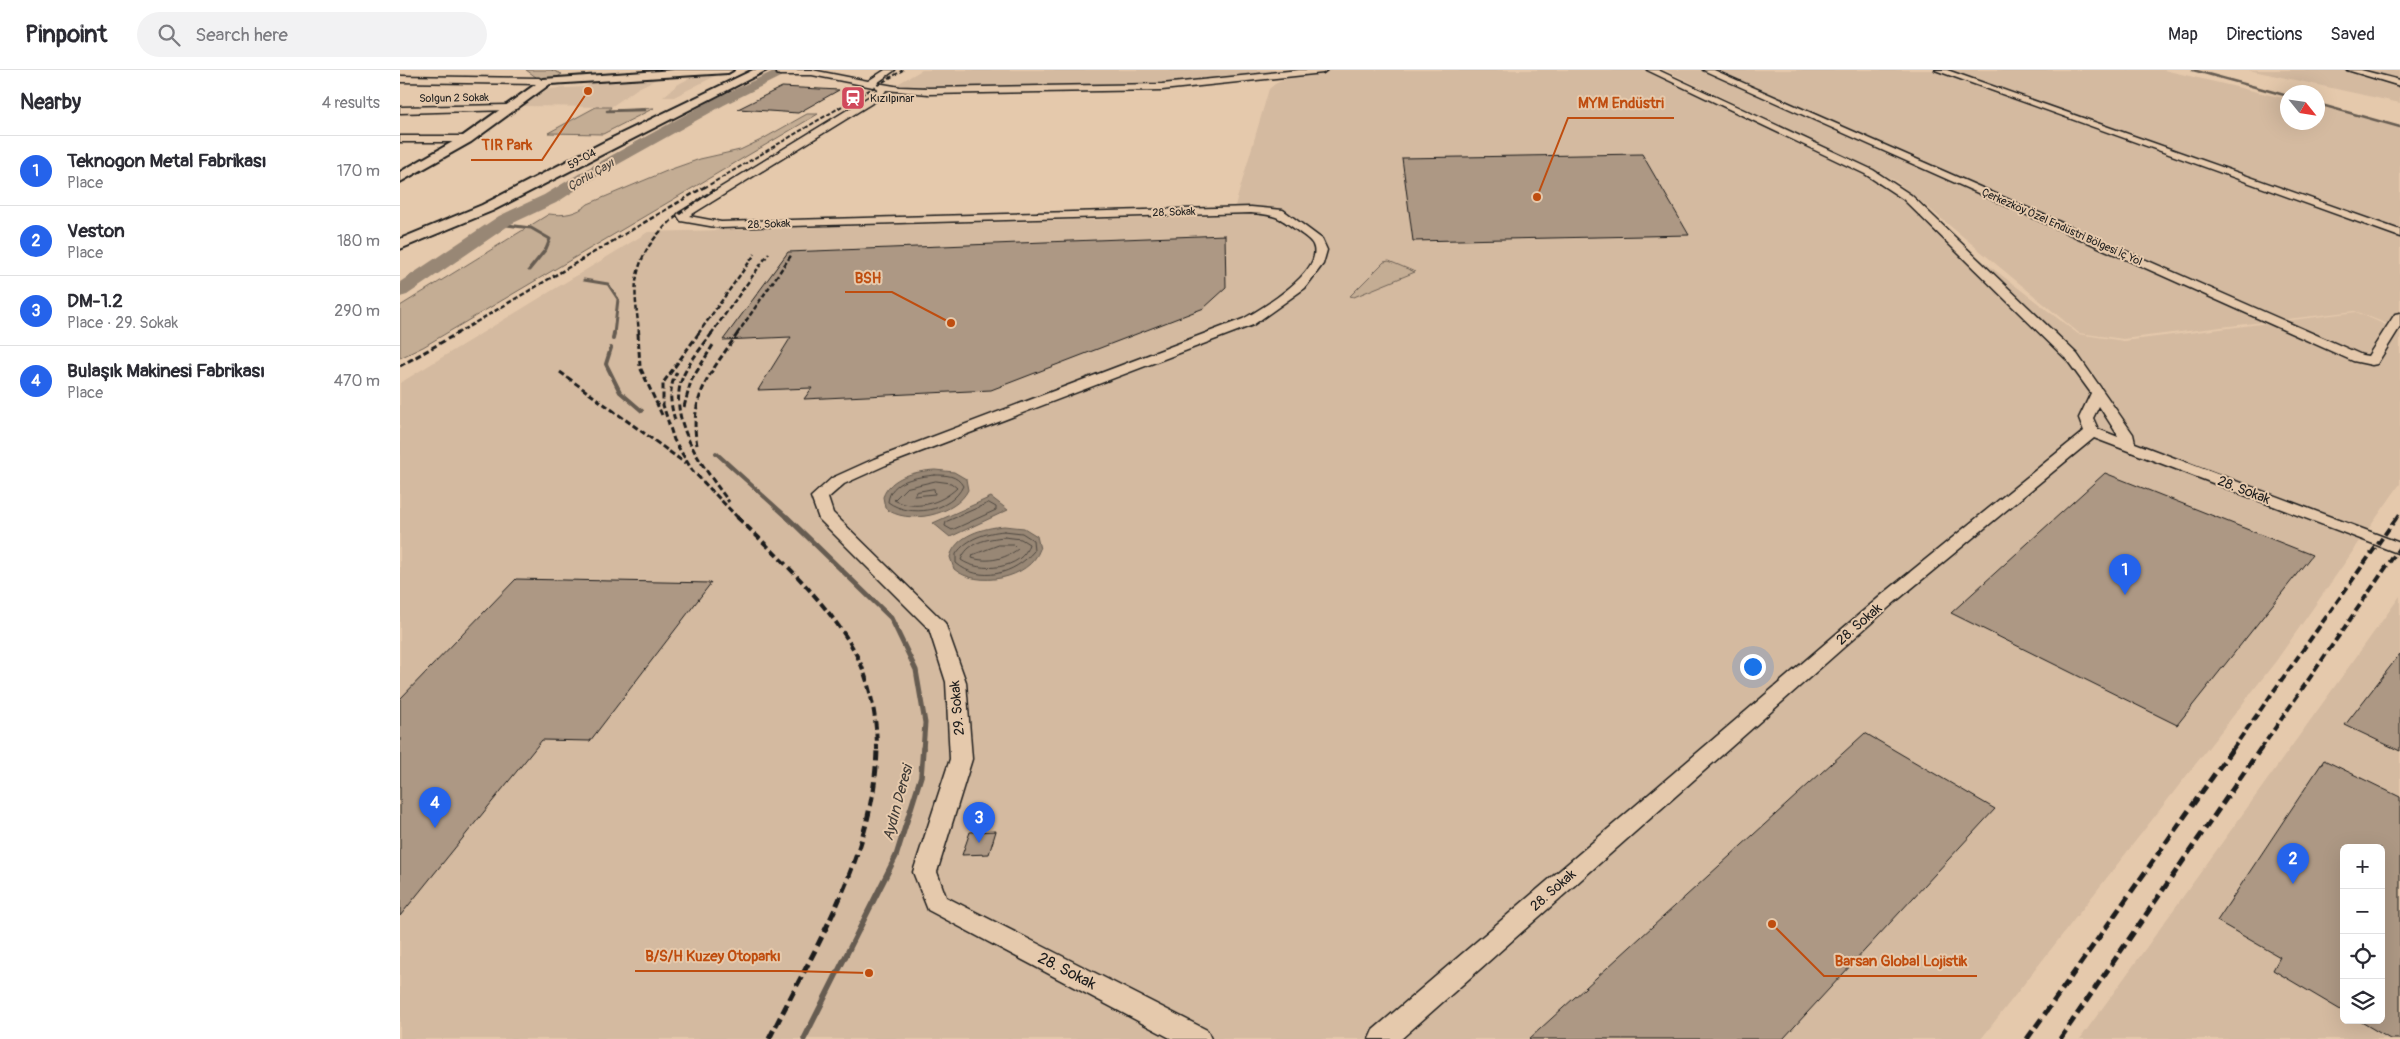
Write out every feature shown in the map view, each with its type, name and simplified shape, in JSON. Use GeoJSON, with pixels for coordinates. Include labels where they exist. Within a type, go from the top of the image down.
{"type":"FeatureCollection","features":[{"type":"Feature","properties":{"kind":"main road"},"geometry":{"type":"LineString","coordinates":[[526,70],[552,75],[576,76],[681,70]]}},
{"type":"Feature","properties":{"kind":"main road"},"geometry":{"type":"LineString","coordinates":[[694,72],[728,70]]}},
{"type":"Feature","properties":{"kind":"main road"},"geometry":{"type":"LineString","coordinates":[[755,70],[780,72]]}},
{"type":"Feature","properties":{"kind":"main road","name":"59-04"},"geometry":{"type":"LineString","coordinates":[[400,244],[487,208],[610,144],[734,83],[755,70]]}},
{"type":"Feature","properties":{"kind":"main road","name":"59-04"},"geometry":{"type":"LineString","coordinates":[[400,238],[474,206],[691,96],[755,70]]}},
{"type":"Feature","properties":{"kind":"main road"},"geometry":{"type":"LineString","coordinates":[[400,178],[468,139],[552,75],[694,72],[718,72],[724,74],[691,96]]}},
{"type":"Feature","properties":{"kind":"main road"},"geometry":{"type":"LineString","coordinates":[[734,83],[780,72]]}},
{"type":"Feature","properties":{"kind":"street"},"geometry":{"type":"LineString","coordinates":[[400,78],[414,70]]}},
{"type":"Feature","properties":{"kind":"street"},"geometry":{"type":"LineString","coordinates":[[869,84],[891,70]]}},
{"type":"Feature","properties":{"kind":"street"},"geometry":{"type":"LineString","coordinates":[[1188,85],[1207,80],[1293,70]]}},
{"type":"Feature","properties":{"kind":"street"},"geometry":{"type":"LineString","coordinates":[[780,72],[806,72],[900,90],[928,91],[1091,90],[1188,85],[1323,70]]}},
{"type":"Feature","properties":{"kind":"street"},"geometry":{"type":"LineString","coordinates":[[1651,70],[1891,184],[2072,357],[2125,434],[2128,445]]}},
{"type":"Feature","properties":{"kind":"street","name":"Çerkezköy Özel Endüstri Bölgesi İç Yol"},"geometry":{"type":"LineString","coordinates":[[1707,70],[2358,358],[2372,361],[2400,317]]}},
{"type":"Feature","properties":{"kind":"street"},"geometry":{"type":"LineString","coordinates":[[1939,70],[2400,234]]}},
{"type":"Feature","properties":{"kind":"street"},"geometry":{"type":"LineString","coordinates":[[1956,70],[2400,227]]}},
{"type":"Feature","properties":{"kind":"street"},"geometry":{"type":"LineString","coordinates":[[2351,70],[2400,83]]}},
{"type":"Feature","properties":{"kind":"street"},"geometry":{"type":"LineString","coordinates":[[400,78],[508,82],[552,75]]}},
{"type":"Feature","properties":{"kind":"street","name":"28. Sokak"},"geometry":{"type":"LineString","coordinates":[[819,497],[838,481],[880,462],[1248,322],[1268,310],[1301,285],[1317,264],[1321,250],[1318,241],[1279,212],[1251,210],[720,225],[685,219],[683,215],[880,95],[884,86]]}},
{"type":"Feature","properties":{"kind":"street","name":"Solgun 2 Sokak"},"geometry":{"type":"LineString","coordinates":[[400,110],[508,108]]}},
{"type":"Feature","properties":{"kind":"street"},"geometry":{"type":"LineString","coordinates":[[400,139],[468,139]]}},
{"type":"Feature","properties":{"kind":"street"},"geometry":{"type":"LineString","coordinates":[[400,170],[415,169]]}},
{"type":"Feature","properties":{"kind":"street"},"geometry":{"type":"LineString","coordinates":[[2092,432],[2086,418],[2098,393]]}},
{"type":"Feature","properties":{"kind":"street","name":"28. Sokak"},"geometry":{"type":"LineString","coordinates":[[1382,1039],[1890,598],[2092,432],[2400,549]]}},
{"type":"Feature","properties":{"kind":"street","name":"29. Sokak"},"geometry":{"type":"LineString","coordinates":[[819,497],[825,515],[938,627],[956,682],[961,759],[925,872],[936,903]]}},
{"type":"Feature","properties":{"kind":"street","name":"28. Sokak"},"geometry":{"type":"LineString","coordinates":[[936,903],[1198,1039]]}},
{"type":"Feature","properties":{"kind":"shaded area"},"geometry":{"type":"Polygon","coordinates":[[[526,70],[551,70],[562,74],[549,80],[542,80],[535,78],[526,70]]]}},
{"type":"Feature","properties":{"kind":"shaded area"},"geometry":{"type":"Polygon","coordinates":[[[922,70],[1644,70],[1883,184],[2078,334],[2124,341],[2356,312],[2400,331],[2400,484],[2276,661],[1981,1039],[400,1039],[400,383],[648,232],[1232,216],[1269,89],[1294,75],[1184,87],[1181,81],[1158,84],[887,94],[894,86],[922,70]]]}},
{"type":"Feature","properties":{"kind":"shaded area"},"geometry":{"type":"Polygon","coordinates":[[[1665,70],[2164,70],[2280,97],[2280,130],[2325,130],[2325,108],[2400,128],[2400,329],[2355,311],[2123,339],[2079,333],[1896,181],[1665,70]]]}},
{"type":"Feature","properties":{"kind":"shaded area"},"geometry":{"type":"Polygon","coordinates":[[[2249,70],[2400,70],[2400,103],[2325,87],[2325,85],[2249,70]]]}},
{"type":"Feature","properties":{"kind":"shaded area"},"geometry":{"type":"Polygon","coordinates":[[[697,74],[719,74],[674,97],[663,97],[677,85],[697,74]]]}},
{"type":"Feature","properties":{"kind":"shaded area"},"geometry":{"type":"Polygon","coordinates":[[[665,75],[638,88],[611,107],[520,106],[548,89],[585,87],[591,82],[578,82],[665,75]]]}},
{"type":"Feature","properties":{"kind":"shaded area"},"geometry":{"type":"Polygon","coordinates":[[[596,107],[611,107],[609,110],[654,108],[603,134],[548,133],[596,107]]]}},
{"type":"Feature","properties":{"kind":"shaded area"},"geometry":{"type":"Polygon","coordinates":[[[807,114],[818,114],[423,347],[400,358],[400,306],[549,214],[560,215],[575,212],[588,204],[669,170],[700,159],[740,150],[807,114]]]}},
{"type":"Feature","properties":{"kind":"shaded area"},"geometry":{"type":"Polygon","coordinates":[[[1389,261],[1415,272],[1354,297],[1350,296],[1384,262],[1389,261]]]}},
{"type":"Feature","properties":{"kind":"shaded area"},"geometry":{"type":"Polygon","coordinates":[[[2400,596],[2400,1039],[2080,1039],[2400,596]]]}},
{"type":"Feature","properties":{"kind":"water"},"geometry":{"type":"Polygon","coordinates":[[[935,470],[954,472],[966,479],[968,490],[962,499],[942,511],[918,517],[894,513],[885,508],[883,497],[891,484],[904,476],[935,470]]]}},
{"type":"Feature","properties":{"kind":"water"},"geometry":{"type":"Polygon","coordinates":[[[991,497],[1008,510],[950,537],[933,523],[991,497]]]}},
{"type":"Feature","properties":{"kind":"water"},"geometry":{"type":"Polygon","coordinates":[[[1004,526],[1024,528],[1037,536],[1040,549],[1026,568],[1002,578],[989,579],[976,579],[954,569],[950,557],[958,543],[979,531],[1004,526]]]}},
{"type":"Feature","properties":{"kind":"building"},"geometry":{"type":"Polygon","coordinates":[[[782,87],[839,90],[798,113],[738,109],[782,87]]]}},
{"type":"Feature","properties":{"kind":"building"},"geometry":{"type":"Polygon","coordinates":[[[1642,154],[1689,235],[1413,241],[1402,158],[1642,154]]]}},
{"type":"Feature","properties":{"kind":"building"},"geometry":{"type":"Polygon","coordinates":[[[1225,235],[1226,288],[1204,308],[991,390],[804,399],[812,388],[758,390],[791,337],[723,340],[788,252],[1225,235]]]}},
{"type":"Feature","properties":{"kind":"building"},"geometry":{"type":"Polygon","coordinates":[[[2105,473],[2312,555],[2177,725],[1951,613],[2105,473]]]}},
{"type":"Feature","properties":{"kind":"building"},"geometry":{"type":"Polygon","coordinates":[[[516,579],[711,583],[590,741],[542,740],[400,916],[400,699],[516,579]]]}},
{"type":"Feature","properties":{"kind":"building"},"geometry":{"type":"Polygon","coordinates":[[[2400,654],[2400,751],[2345,725],[2400,654]]]}},
{"type":"Feature","properties":{"kind":"building"},"geometry":{"type":"Polygon","coordinates":[[[1865,733],[1995,809],[1783,1039],[1529,1039],[1865,733]]]}},
{"type":"Feature","properties":{"kind":"building"},"geometry":{"type":"Polygon","coordinates":[[[2324,760],[2400,797],[2400,1039],[2390,1039],[2365,1024],[2385,1024],[2385,844],[2340,844],[2340,1010],[2273,970],[2280,957],[2217,921],[2324,760]]]}},
{"type":"Feature","properties":{"kind":"building"},"geometry":{"type":"Polygon","coordinates":[[[996,831],[989,854],[962,855],[970,832],[996,831]]]}},
{"type":"Feature","properties":{"kind":"waterway","name":"Çorlu Çayı"},"geometry":{"type":"LineString","coordinates":[[400,291],[505,220],[550,199],[593,172],[719,102],[787,70]]}},
{"type":"Feature","properties":{"kind":"waterway"},"geometry":{"type":"LineString","coordinates":[[2193,70],[2280,94]]}},
{"type":"Feature","properties":{"kind":"waterway"},"geometry":{"type":"LineString","coordinates":[[2325,106],[2400,127]]}},
{"type":"Feature","properties":{"kind":"waterway"},"geometry":{"type":"LineString","coordinates":[[607,111],[645,110]]}},
{"type":"Feature","properties":{"kind":"waterway"},"geometry":{"type":"LineString","coordinates":[[499,224],[531,228],[550,239],[546,249],[529,270]]}},
{"type":"Feature","properties":{"kind":"waterway","name":"Aydın Deresi"},"geometry":{"type":"LineString","coordinates":[[584,280],[608,284],[618,299],[614,334]]}},
{"type":"Feature","properties":{"kind":"waterway","name":"Aydın Deresi"},"geometry":{"type":"LineString","coordinates":[[613,339],[614,333]]}},
{"type":"Feature","properties":{"kind":"waterway","name":"Aydın Deresi"},"geometry":{"type":"LineString","coordinates":[[611,348],[606,364],[620,392],[642,411]]}},
{"type":"Feature","properties":{"kind":"waterway","name":"Aydın Deresi"},"geometry":{"type":"LineString","coordinates":[[716,453],[789,519]]}},
{"type":"Feature","properties":{"kind":"waterway","name":"Aydın Deresi"},"geometry":{"type":"LineString","coordinates":[[787,517],[891,618],[916,670],[925,723],[923,750]]}},
{"type":"Feature","properties":{"kind":"waterway","name":"Aydın Deresi"},"geometry":{"type":"LineString","coordinates":[[804,1039],[896,856],[921,776],[923,748]]}},
{"type":"Feature","properties":{"kind":"railway"},"geometry":{"type":"LineString","coordinates":[[704,188],[903,70]]}},
{"type":"Feature","properties":{"kind":"railway"},"geometry":{"type":"LineString","coordinates":[[456,334],[706,186]]}},
{"type":"Feature","properties":{"kind":"railway"},"geometry":{"type":"LineString","coordinates":[[639,334],[636,283],[641,261],[656,236],[667,225],[715,189]]}},
{"type":"Feature","properties":{"kind":"railway"},"geometry":{"type":"LineString","coordinates":[[711,334],[769,253]]}},
{"type":"Feature","properties":{"kind":"railway"},"geometry":{"type":"LineString","coordinates":[[698,334],[755,254]]}},
{"type":"Feature","properties":{"kind":"railway"},"geometry":{"type":"LineString","coordinates":[[737,334],[792,254]]}},
{"type":"Feature","properties":{"kind":"railway"},"geometry":{"type":"LineString","coordinates":[[400,366],[458,333]]}},
{"type":"Feature","properties":{"kind":"railway"},"geometry":{"type":"LineString","coordinates":[[638,333],[640,367],[662,415]]}},
{"type":"Feature","properties":{"kind":"railway"},"geometry":{"type":"LineString","coordinates":[[699,333],[663,383],[663,405],[674,440],[692,470],[738,518]]}},
{"type":"Feature","properties":{"kind":"railway"},"geometry":{"type":"LineString","coordinates":[[712,333],[682,378],[679,401],[685,432],[701,462],[729,502]]}},
{"type":"Feature","properties":{"kind":"railway"},"geometry":{"type":"LineString","coordinates":[[697,445],[695,428],[699,398],[711,372],[738,333]]}},
{"type":"Feature","properties":{"kind":"railway"},"geometry":{"type":"LineString","coordinates":[[684,407],[691,381],[713,345]]}},
{"type":"Feature","properties":{"kind":"railway"},"geometry":{"type":"LineString","coordinates":[[560,372],[685,463]]}},
{"type":"Feature","properties":{"kind":"railway"},"geometry":{"type":"LineString","coordinates":[[675,420],[671,396],[672,384],[677,372]]}},
{"type":"Feature","properties":{"kind":"railway"},"geometry":{"type":"LineString","coordinates":[[2396,519],[2400,513]]}},
{"type":"Feature","properties":{"kind":"railway"},"geometry":{"type":"LineString","coordinates":[[2232,750],[2397,517]]}},
{"type":"Feature","properties":{"kind":"railway"},"geometry":{"type":"LineString","coordinates":[[738,518],[807,587],[824,607],[852,647],[866,677],[871,697],[875,718],[877,749]]}},
{"type":"Feature","properties":{"kind":"railway"},"geometry":{"type":"LineString","coordinates":[[2260,750],[2400,547]]}},
{"type":"Feature","properties":{"kind":"railway"},"geometry":{"type":"LineString","coordinates":[[2027,1039],[2233,748]]}},
{"type":"Feature","properties":{"kind":"railway"},"geometry":{"type":"LineString","coordinates":[[2060,1039],[2261,748]]}},
{"type":"Feature","properties":{"kind":"railway"},"geometry":{"type":"LineString","coordinates":[[769,1039],[823,935],[854,862],[866,825],[874,787],[877,749]]}},
{"type":"Feature","properties":{"kind":"place","name":"TIR Park"},"geometry":{"type":"Point","coordinates":[588,91]}},
{"type":"Feature","properties":{"kind":"place","name":"Kızılpınar"},"geometry":{"type":"Point","coordinates":[853,98]}},
{"type":"Feature","properties":{"kind":"place","name":"MYM Endüstri"},"geometry":{"type":"Point","coordinates":[1537,197]}},
{"type":"Feature","properties":{"kind":"place","name":"BSH"},"geometry":{"type":"Point","coordinates":[951,323]}},
{"type":"Feature","properties":{"kind":"place","name":"Teknogon Metal Fabrikası"},"geometry":{"type":"Point","coordinates":[2125,595]}},
{"type":"Feature","properties":{"kind":"place","name":"Bulaşık Makinesi Fabrikası"},"geometry":{"type":"Point","coordinates":[435,828]}},
{"type":"Feature","properties":{"kind":"place","name":"DM-1.2"},"geometry":{"type":"Point","coordinates":[979,843]}},
{"type":"Feature","properties":{"kind":"place","name":"Veston"},"geometry":{"type":"Point","coordinates":[2293,884]}},
{"type":"Feature","properties":{"kind":"place","name":"Barsan Global Lojistik"},"geometry":{"type":"Point","coordinates":[1772,924]}},
{"type":"Feature","properties":{"kind":"place","name":"B/S/H Kuzey Otoparkı"},"geometry":{"type":"Point","coordinates":[869,973]}}]}
